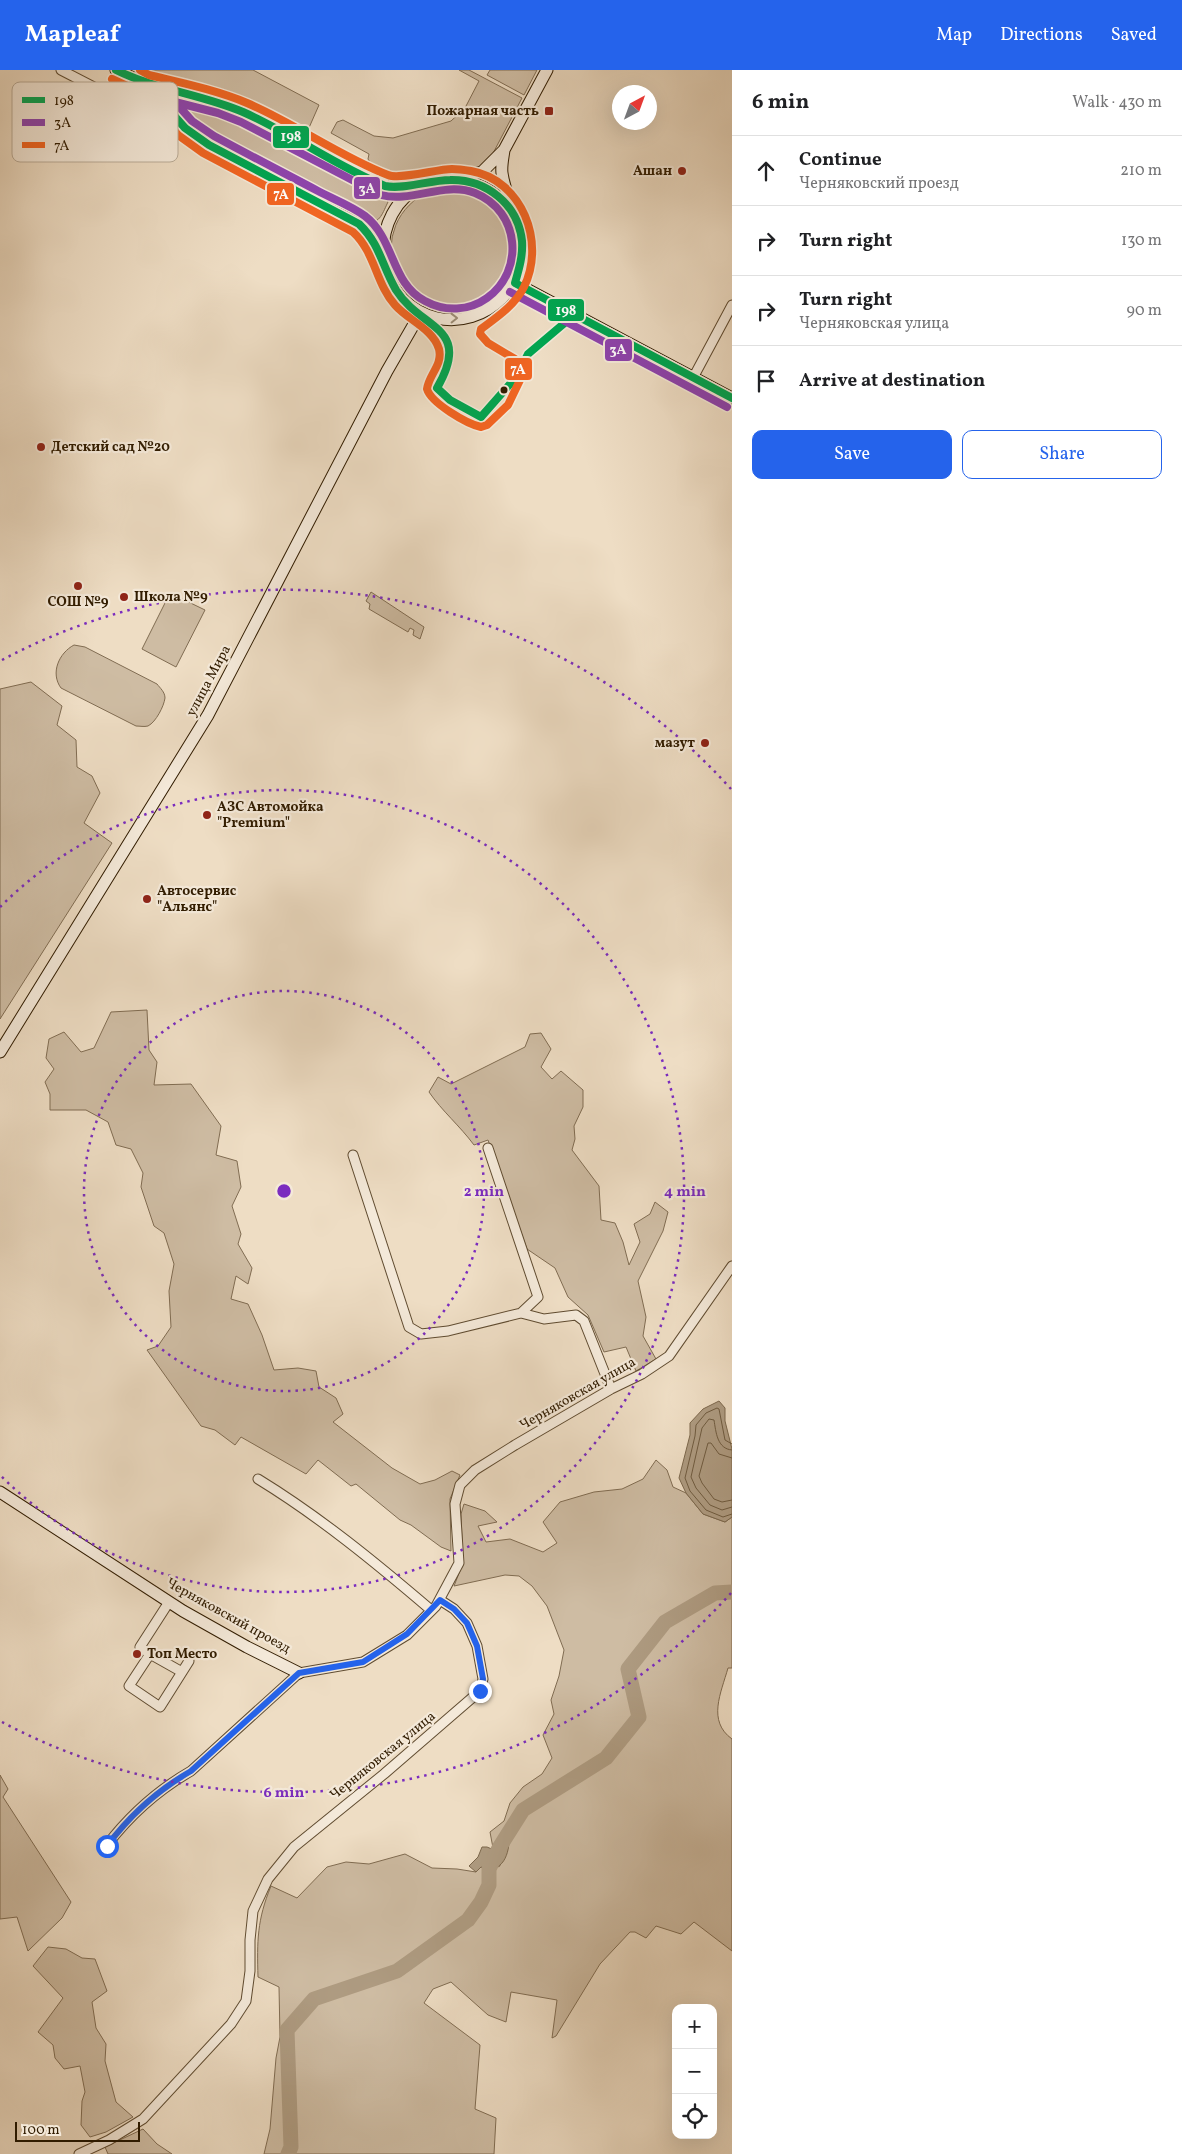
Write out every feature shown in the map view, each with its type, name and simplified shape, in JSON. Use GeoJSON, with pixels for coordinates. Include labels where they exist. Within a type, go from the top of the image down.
{"type":"FeatureCollection","features":[{"type":"Feature","properties":{"kind":"main road"},"geometry":{"type":"LineString","coordinates":[[116,70],[142,82]]}},
{"type":"Feature","properties":{"kind":"main road"},"geometry":{"type":"LineString","coordinates":[[178,92],[220,103],[245,113],[360,174],[390,187],[452,179],[482,172],[504,150],[547,70]]}},
{"type":"Feature","properties":{"kind":"main road"},"geometry":{"type":"LineString","coordinates":[[178,120],[185,128],[209,145],[359,224],[370,235],[384,261],[390,281],[403,299],[421,312],[437,318],[471,317],[487,311],[503,299],[515,282],[522,263],[523,243],[520,228],[501,171],[504,150]]}},
{"type":"Feature","properties":{"kind":"main road"},"geometry":{"type":"LineString","coordinates":[[452,179],[470,181],[488,188],[514,214]]}},
{"type":"Feature","properties":{"kind":"main road"},"geometry":{"type":"LineString","coordinates":[[384,261],[383,243],[386,226],[394,210],[413,192],[437,181]]}},
{"type":"Feature","properties":{"kind":"main road"},"geometry":{"type":"LineString","coordinates":[[515,282],[732,398]]}},
{"type":"Feature","properties":{"kind":"main road","name":"улица Мира"},"geometry":{"type":"LineString","coordinates":[[0,1052],[208,715],[387,371],[421,312]]}},
{"type":"Feature","properties":{"kind":"main road","name":"Черняковский проезд"},"geometry":{"type":"LineString","coordinates":[[0,1492],[169,1602],[247,1647],[299,1673]]}},
{"type":"Feature","properties":{"kind":"street"},"geometry":{"type":"LineString","coordinates":[[61,70],[84,82]]}},
{"type":"Feature","properties":{"kind":"street"},"geometry":{"type":"LineString","coordinates":[[694,378],[732,305]]}},
{"type":"Feature","properties":{"kind":"street"},"geometry":{"type":"LineString","coordinates":[[488,1148],[538,1296],[521,1313]]}},
{"type":"Feature","properties":{"kind":"street"},"geometry":{"type":"LineString","coordinates":[[353,1155],[409,1328],[421,1334],[448,1331],[521,1313],[544,1319],[576,1315],[584,1321],[611,1389]]}},
{"type":"Feature","properties":{"kind":"street","name":"Черняковская улица"},"geometry":{"type":"LineString","coordinates":[[299,1673],[363,1662],[407,1634],[440,1600],[459,1563],[455,1504],[460,1485],[475,1470],[611,1389],[642,1374],[669,1356],[732,1266]]}},
{"type":"Feature","properties":{"kind":"street"},"geometry":{"type":"LineString","coordinates":[[258,1479],[305,1509],[392,1576],[431,1610]]}},
{"type":"Feature","properties":{"kind":"street","name":"Черняковская улица"},"geometry":{"type":"LineString","coordinates":[[79,2154],[109,2140],[143,2119],[231,2024],[246,2001],[250,1971],[250,1940],[253,1911],[268,1879],[294,1847],[384,1774],[480,1691],[483,1679],[477,1646],[467,1623],[454,1609],[440,1600]]}},
{"type":"Feature","properties":{"kind":"street"},"geometry":{"type":"LineString","coordinates":[[169,1602],[140,1647],[182,1672]]}},
{"type":"Feature","properties":{"kind":"street"},"geometry":{"type":"LineString","coordinates":[[150,1654],[129,1686],[160,1707],[189,1661]]}},
{"type":"Feature","properties":{"kind":"street"},"geometry":{"type":"LineString","coordinates":[[107,1846],[119,1829],[142,1807],[170,1783],[191,1771],[299,1673]]}},
{"type":"Feature","properties":{"kind":"shaded area"},"geometry":{"type":"Polygon","coordinates":[[[135,70],[253,70],[319,105],[308,130],[293,131],[239,103],[178,87],[178,82],[156,81],[135,70]]]}},
{"type":"Feature","properties":{"kind":"shaded area"},"geometry":{"type":"Polygon","coordinates":[[[459,70],[469,70],[522,98],[490,159],[479,170],[449,169],[402,183],[377,175],[368,159],[369,154],[331,133],[337,122],[343,120],[374,136],[393,138],[451,121],[465,108],[479,81],[459,70]]]}},
{"type":"Feature","properties":{"kind":"shaded area"},"geometry":{"type":"Polygon","coordinates":[[[490,70],[537,70],[524,95],[487,75],[490,70]]]}},
{"type":"Feature","properties":{"kind":"shaded area"},"geometry":{"type":"Polygon","coordinates":[[[178,98],[223,110],[383,193],[388,202],[378,219],[368,222],[196,131],[178,112],[178,98]]]}},
{"type":"Feature","properties":{"kind":"shaded area"},"geometry":{"type":"Polygon","coordinates":[[[453,187],[477,191],[497,205],[511,225],[515,249],[511,273],[497,293],[477,307],[453,311],[429,307],[409,293],[395,273],[391,249],[395,225],[409,205],[429,191],[453,187]]]}},
{"type":"Feature","properties":{"kind":"shaded area"},"geometry":{"type":"Polygon","coordinates":[[[371,592],[424,627],[420,639],[413,635],[414,630],[410,628],[408,632],[369,609],[370,604],[366,601],[371,592]]]}},
{"type":"Feature","properties":{"kind":"shaded area"},"geometry":{"type":"Polygon","coordinates":[[[170,593],[205,610],[176,667],[142,649],[170,593]]]}},
{"type":"Feature","properties":{"kind":"shaded area"},"geometry":{"type":"Polygon","coordinates":[[[74,645],[85,647],[157,684],[165,698],[154,721],[148,726],[136,726],[61,688],[56,676],[56,670],[60,658],[74,645]]]}},
{"type":"Feature","properties":{"kind":"shaded area"},"geometry":{"type":"Polygon","coordinates":[[[31,682],[62,706],[57,725],[76,740],[77,767],[92,776],[100,793],[84,823],[112,843],[0,1019],[0,689],[31,682]]]}},
{"type":"Feature","properties":{"kind":"shaded area"},"geometry":{"type":"Polygon","coordinates":[[[147,1010],[149,1050],[157,1062],[154,1085],[191,1084],[221,1126],[216,1155],[237,1161],[241,1187],[232,1206],[241,1234],[238,1244],[252,1268],[248,1284],[236,1276],[231,1299],[248,1304],[262,1335],[274,1370],[298,1368],[316,1371],[319,1387],[336,1398],[343,1414],[333,1422],[392,1468],[420,1484],[435,1480],[452,1471],[460,1475],[450,1499],[451,1551],[441,1547],[411,1525],[400,1520],[356,1484],[351,1486],[318,1460],[306,1474],[241,1437],[235,1445],[215,1430],[201,1426],[147,1350],[158,1346],[171,1327],[169,1291],[174,1264],[164,1233],[154,1226],[141,1187],[143,1173],[131,1149],[116,1145],[108,1122],[86,1110],[50,1110],[50,1094],[45,1082],[54,1069],[46,1058],[49,1039],[64,1032],[81,1052],[94,1048],[111,1012],[147,1010]]]}},
{"type":"Feature","properties":{"kind":"shaded area"},"geometry":{"type":"Polygon","coordinates":[[[541,1033],[551,1049],[541,1067],[552,1079],[561,1071],[583,1090],[583,1107],[574,1126],[575,1139],[572,1150],[599,1186],[601,1220],[615,1223],[623,1242],[629,1265],[640,1242],[634,1224],[650,1214],[655,1202],[668,1212],[663,1231],[638,1281],[646,1317],[643,1336],[656,1359],[636,1371],[626,1347],[604,1352],[588,1315],[568,1297],[555,1268],[527,1249],[488,1140],[474,1145],[429,1092],[438,1077],[451,1084],[525,1047],[530,1034],[541,1033]]]}},
{"type":"Feature","properties":{"kind":"shaded area"},"geometry":{"type":"Polygon","coordinates":[[[656,1460],[667,1470],[673,1487],[686,1493],[703,1514],[725,1522],[732,1517],[732,1668],[728,1668],[722,1687],[718,1715],[724,1732],[732,1739],[732,1951],[694,1922],[681,1934],[656,1926],[646,1938],[635,1932],[630,1932],[600,1964],[556,2036],[552,2038],[557,2000],[511,1992],[506,2022],[488,2015],[451,1982],[433,1989],[424,2003],[480,2045],[475,2109],[496,2118],[494,2154],[264,2154],[270,2129],[276,2058],[280,2037],[279,1987],[258,1977],[260,1920],[271,1886],[297,1898],[327,1867],[346,1862],[369,1864],[405,1854],[432,1868],[476,1872],[481,1867],[493,1869],[500,1866],[499,1852],[493,1848],[490,1832],[504,1821],[510,1803],[523,1787],[542,1774],[552,1758],[543,1735],[554,1714],[551,1700],[559,1676],[564,1650],[547,1606],[532,1586],[519,1576],[505,1575],[454,1586],[463,1563],[461,1514],[464,1504],[485,1511],[497,1522],[478,1526],[486,1542],[510,1539],[543,1552],[557,1543],[543,1522],[560,1502],[594,1492],[622,1489],[643,1479],[656,1460]]]}},
{"type":"Feature","properties":{"kind":"shaded area"},"geometry":{"type":"Polygon","coordinates":[[[0,1775],[8,1789],[3,1797],[71,1902],[62,1918],[28,1951],[17,1917],[0,1919],[0,1775]]]}},
{"type":"Feature","properties":{"kind":"shaded area"},"geometry":{"type":"Polygon","coordinates":[[[48,1947],[66,1949],[82,1958],[95,1959],[107,1991],[92,2002],[96,2028],[106,2044],[105,2061],[116,2102],[133,2117],[106,2132],[90,2137],[81,2125],[82,2101],[85,2092],[80,2066],[64,2069],[55,2058],[53,2045],[38,2032],[63,1998],[33,1966],[48,1947]]]}},
{"type":"Feature","properties":{"kind":"shaded area"},"geometry":{"type":"Polygon","coordinates":[[[143,2129],[157,2144],[172,2154],[108,2154],[105,2147],[143,2129]]]}},
{"type":"Feature","properties":{"kind":"water"},"geometry":{"type":"Polygon","coordinates":[[[719,1401],[725,1408],[725,1421],[732,1449],[732,1517],[725,1522],[703,1514],[686,1493],[679,1478],[690,1435],[690,1423],[703,1409],[719,1401]]]}},
{"type":"Feature","properties":{"kind":"water"},"geometry":{"type":"Polygon","coordinates":[[[504,1836],[509,1836],[509,1843],[504,1861],[500,1865],[489,1869],[481,1867],[476,1872],[469,1866],[478,1857],[482,1847],[499,1852],[504,1836]]]}},
{"type":"Feature","properties":{"kind":"waterway"},"geometry":{"type":"LineString","coordinates":[[288,2154],[291,2147],[287,2030],[314,1999],[397,1971],[468,1920],[481,1902],[489,1885],[489,1869],[499,1848],[523,1810],[606,1758],[639,1717],[628,1669],[665,1622],[715,1593],[732,1592]]}},
{"type":"Feature","properties":{"kind":"transit line","name":"198"},"geometry":{"type":"LineString","coordinates":[[116,70],[147,82]]}},
{"type":"Feature","properties":{"kind":"transit line","name":"7А"},"geometry":{"type":"LineString","coordinates":[[140,70],[149,75],[178,82]]}},
{"type":"Feature","properties":{"kind":"transit line","name":"7А"},"geometry":{"type":"LineString","coordinates":[[112,79],[118,82]]}},
{"type":"Feature","properties":{"kind":"transit line","name":"7А"},"geometry":{"type":"LineString","coordinates":[[178,82],[247,103],[283,120],[352,159],[388,175],[401,176],[445,169],[459,169],[489,177],[504,187],[516,200],[525,216],[530,233],[532,251],[530,269],[524,287],[505,310],[481,329],[480,334],[488,343],[515,359],[521,378],[508,405],[487,425],[481,427],[459,417],[442,406],[430,395],[427,389],[440,355],[436,342],[426,330],[395,305],[384,288],[366,249],[353,232],[203,153],[178,135]]}},
{"type":"Feature","properties":{"kind":"transit line","name":"198"},"geometry":{"type":"LineString","coordinates":[[178,91],[227,106],[261,120],[349,169],[385,186],[400,187],[450,180],[476,184],[488,189],[507,205],[519,228],[522,252],[515,283],[732,398]]}},
{"type":"Feature","properties":{"kind":"transit line","name":"3А"},"geometry":{"type":"LineString","coordinates":[[178,103],[218,113],[241,122],[381,195],[393,197],[452,189],[475,193],[490,202],[501,213],[509,227],[512,242],[512,258],[507,273],[499,286],[487,298],[473,306],[449,308],[433,305],[425,301],[406,284],[375,226],[360,212],[214,136],[192,121],[178,105]]}},
{"type":"Feature","properties":{"kind":"transit line","name":"198"},"geometry":{"type":"LineString","coordinates":[[178,120],[185,128],[209,145],[359,224],[372,239],[396,290],[406,303],[439,331],[446,340],[449,352],[447,368],[437,388],[450,400],[481,417],[517,376],[528,354],[574,315]]}},
{"type":"Feature","properties":{"kind":"transit line","name":"3А"},"geometry":{"type":"LineString","coordinates":[[510,292],[727,407]]}},
{"type":"Feature","properties":{"kind":"place","name":"Пожарная часть"},"geometry":{"type":"Point","coordinates":[549,111]}},
{"type":"Feature","properties":{"kind":"place","name":"Ашан"},"geometry":{"type":"Point","coordinates":[682,171]}},
{"type":"Feature","properties":{"kind":"place","name":"Детский сад №20"},"geometry":{"type":"Point","coordinates":[41,447]}},
{"type":"Feature","properties":{"kind":"place","name":"СОШ №9"},"geometry":{"type":"Point","coordinates":[78,586]}},
{"type":"Feature","properties":{"kind":"place","name":"Школа №9"},"geometry":{"type":"Point","coordinates":[124,597]}},
{"type":"Feature","properties":{"kind":"place","name":"мазут"},"geometry":{"type":"Point","coordinates":[705,743]}},
{"type":"Feature","properties":{"kind":"place","name":"АЗС Автомойка \"Premium\""},"geometry":{"type":"Point","coordinates":[207,815]}},
{"type":"Feature","properties":{"kind":"place","name":"Автосервис \"Альянс\""},"geometry":{"type":"Point","coordinates":[147,899]}},
{"type":"Feature","properties":{"kind":"place","name":"Топ Место"},"geometry":{"type":"Point","coordinates":[137,1654]}},
{"type":"Feature","properties":{"kind":"route"},"geometry":{"type":"LineString","coordinates":[[107,1846],[119,1829],[142,1807],[170,1783],[191,1771],[215,1747],[299,1673],[363,1662],[407,1634],[440,1600],[454,1609],[467,1623],[477,1646],[483,1679],[480,1691]]}}]}
